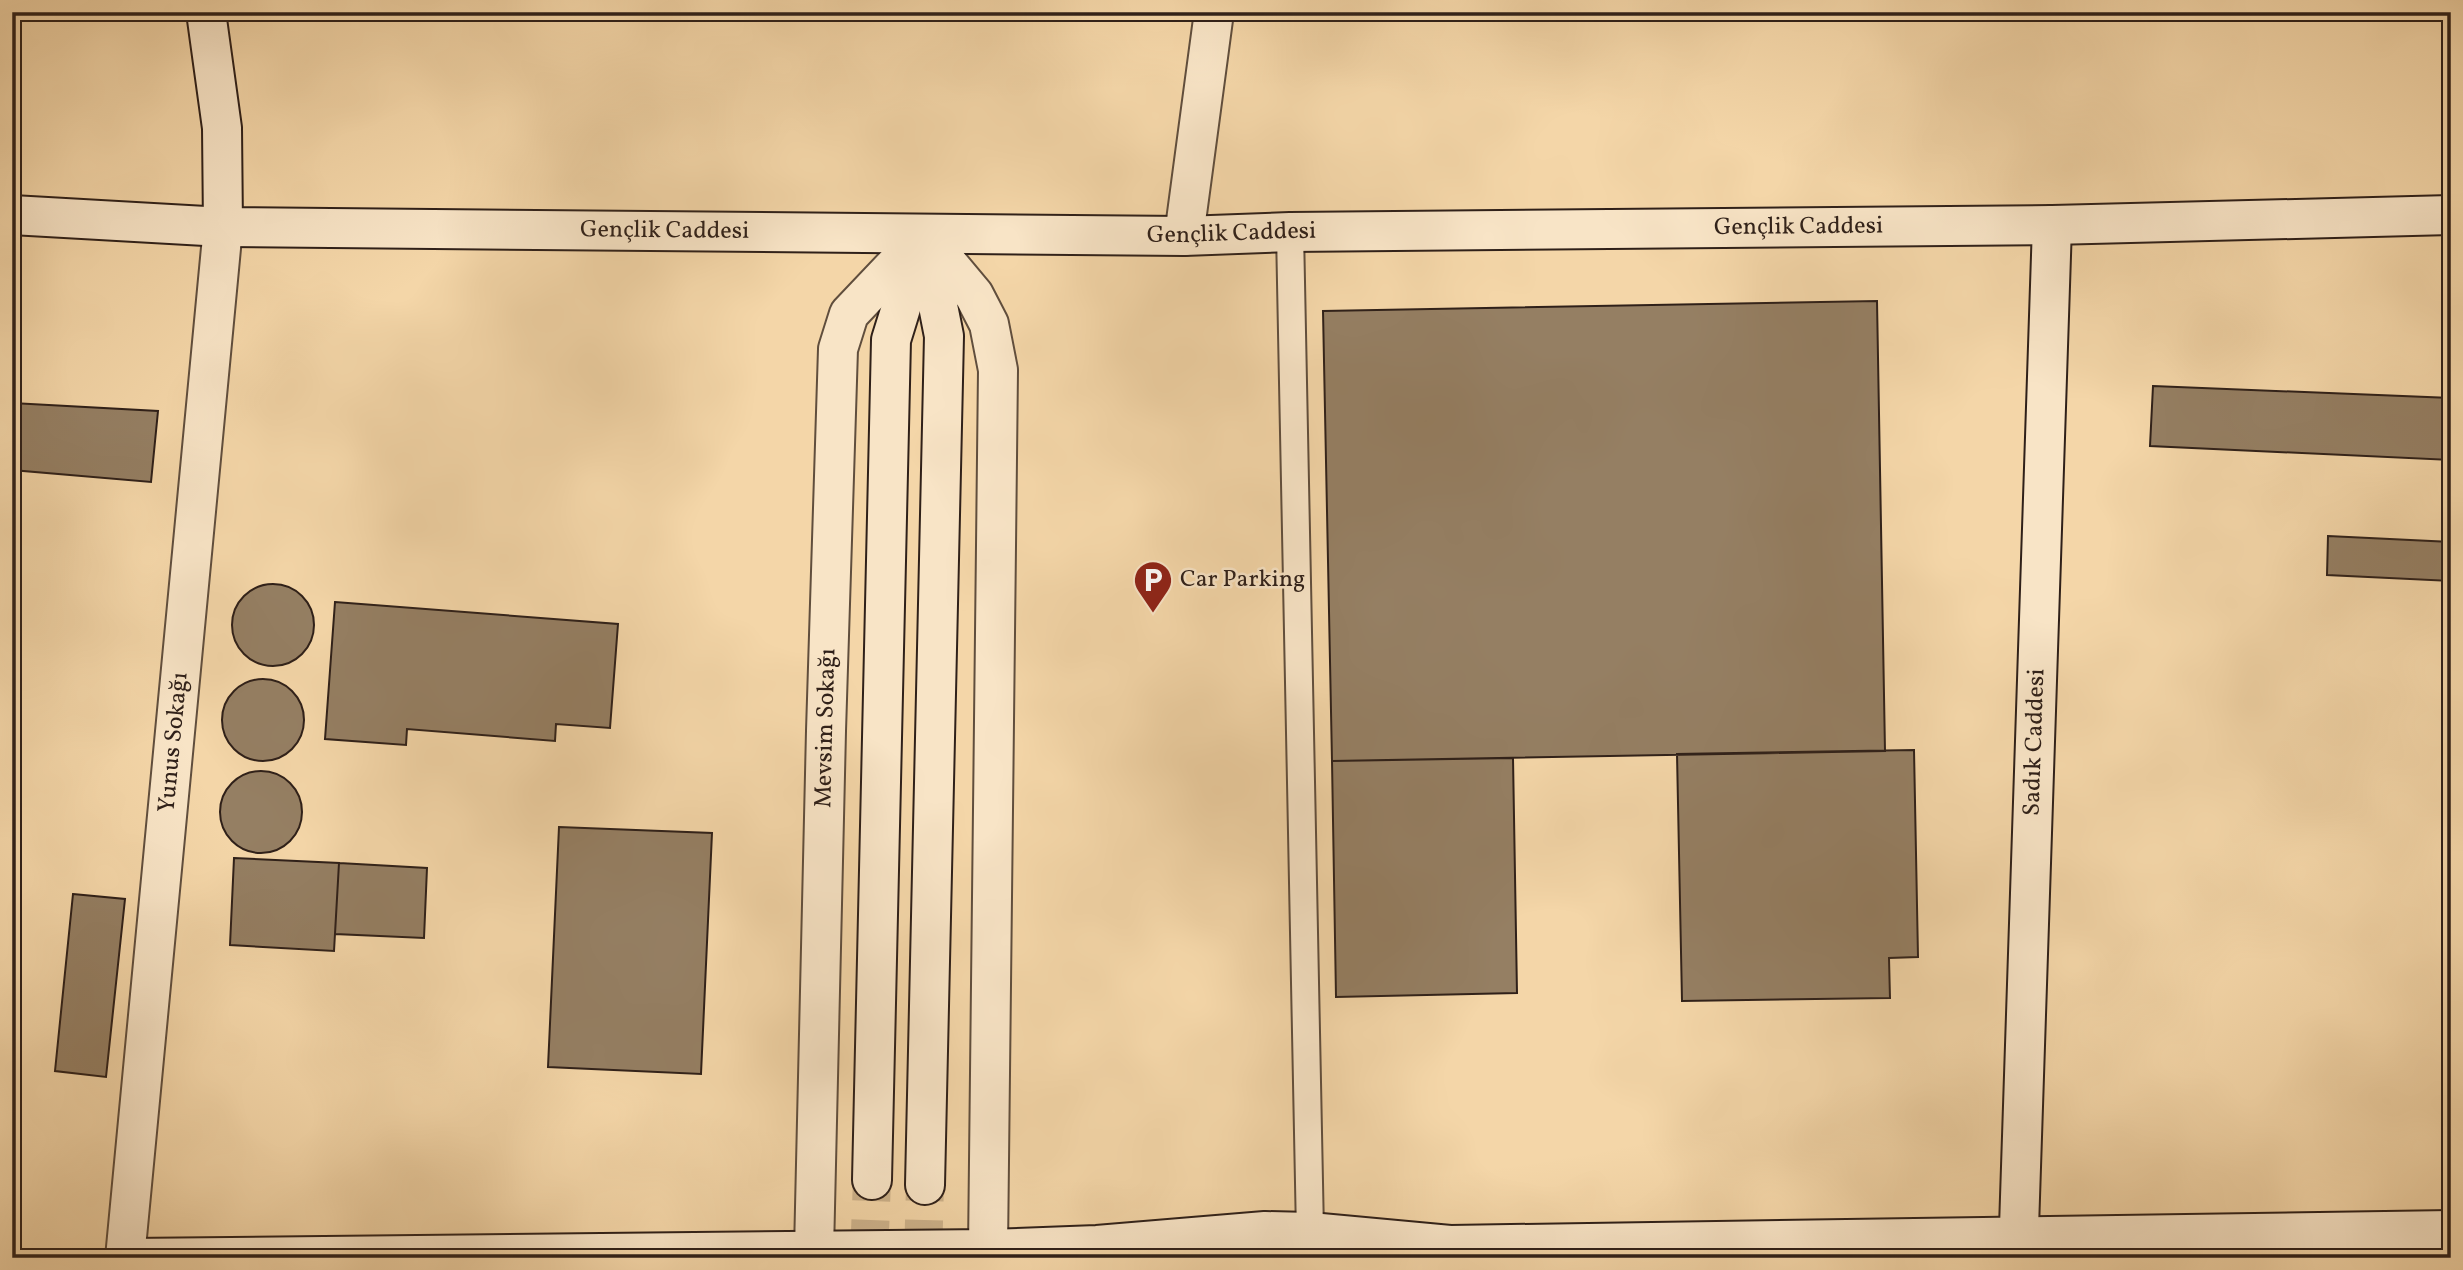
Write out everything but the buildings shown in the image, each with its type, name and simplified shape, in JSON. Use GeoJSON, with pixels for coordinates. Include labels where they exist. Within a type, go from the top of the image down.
{"type":"FeatureCollection","features":[{"type":"Feature","properties":{"kind":"street","name":"Yunus Sokağı"},"geometry":{"type":"LineString","coordinates":[[126,1258],[223,227],[222,128],[206,12]]}},
{"type":"Feature","properties":{"kind":"street"},"geometry":{"type":"LineString","coordinates":[[1184,236],[1214,12]]}},
{"type":"Feature","properties":{"kind":"street","name":"Gençlik Caddesi"},"geometry":{"type":"LineString","coordinates":[[12,215],[223,227],[1184,236],[1290,232],[2052,225],[2451,215]]}},
{"type":"Feature","properties":{"kind":"street","name":"Sadık Caddesi"},"geometry":{"type":"LineString","coordinates":[[2019,1247],[2052,225]]}},
{"type":"Feature","properties":{"kind":"street"},"geometry":{"type":"LineString","coordinates":[[872,1180],[891,340],[924,235]]}},
{"type":"Feature","properties":{"kind":"street"},"geometry":{"type":"LineString","coordinates":[[924,235],[944,336],[925,1185]]}},
{"type":"Feature","properties":{"kind":"street"},"geometry":{"type":"LineString","coordinates":[[924,235],[979,304],[989,324],[998,370],[988,1249]]}},
{"type":"Feature","properties":{"kind":"street","name":"Mevsim Sokağı"},"geometry":{"type":"LineString","coordinates":[[814,1251],[826,718],[838,349],[849,314],[924,235]]}},
{"type":"Feature","properties":{"kind":"street"},"geometry":{"type":"LineString","coordinates":[[126,1258],[988,1249],[1097,1245],[1265,1231],[1310,1232],[1450,1245],[2019,1247],[2451,1230]]}},
{"type":"Feature","properties":{"kind":"lane"},"geometry":{"type":"LineString","coordinates":[[1290,232],[1310,1232]]}},
{"type":"Feature","properties":{"kind":"tunnel"},"geometry":{"type":"LineString","coordinates":[[869,1258],[872,1180]]}},
{"type":"Feature","properties":{"kind":"tunnel"},"geometry":{"type":"LineString","coordinates":[[923,1258],[925,1185]]}},
{"type":"Feature","properties":{"kind":"place","name":"Car Parking"},"geometry":{"type":"Point","coordinates":[1153,614]}}]}
